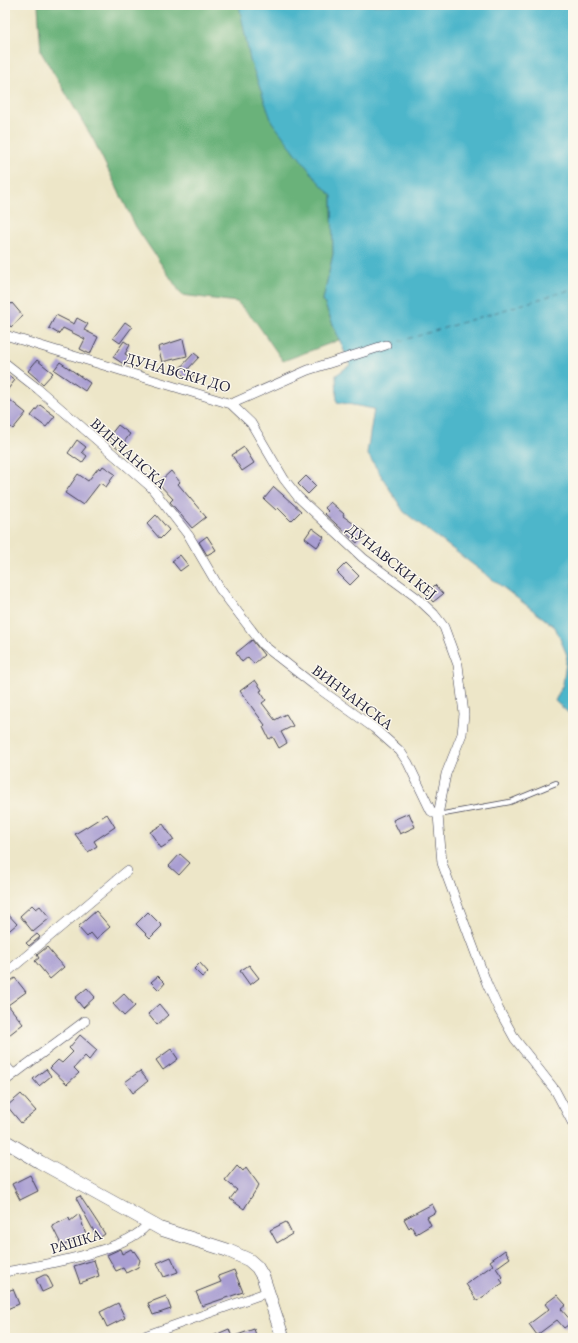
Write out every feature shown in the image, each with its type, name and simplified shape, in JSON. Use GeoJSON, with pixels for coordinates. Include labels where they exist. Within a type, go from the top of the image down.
{"type":"FeatureCollection","features":[{"type":"Feature","properties":{"kind":"street","name":"ДУНАВСКИ ДО"},"geometry":{"type":"LineString","coordinates":[[5,335],[231,404],[308,370],[386,345]]}},
{"type":"Feature","properties":{"kind":"street","name":"ВИНЧАНСКА"},"geometry":{"type":"LineString","coordinates":[[5,363],[151,488],[188,536],[220,589],[263,645],[314,686],[374,728],[400,751],[408,763],[431,811],[438,815]]}},
{"type":"Feature","properties":{"kind":"street","name":"ДУНАВСКИ КЕЈ"},"geometry":{"type":"LineString","coordinates":[[231,404],[251,424],[284,478],[298,497],[363,558],[416,597],[434,614],[444,627],[458,665],[464,714],[462,734],[446,774],[438,815]]}},
{"type":"Feature","properties":{"kind":"street"},"geometry":{"type":"LineString","coordinates":[[438,815],[442,863],[487,984],[515,1039],[555,1090],[573,1124]]}},
{"type":"Feature","properties":{"kind":"street"},"geometry":{"type":"LineString","coordinates":[[5,974],[127,871]]}},
{"type":"Feature","properties":{"kind":"street"},"geometry":{"type":"LineString","coordinates":[[5,1081],[85,1021]]}},
{"type":"Feature","properties":{"kind":"street"},"geometry":{"type":"LineString","coordinates":[[5,1065],[13,1074]]}},
{"type":"Feature","properties":{"kind":"street"},"geometry":{"type":"LineString","coordinates":[[5,1140],[40,1162],[173,1234],[246,1258],[260,1272],[283,1338]]}},
{"type":"Feature","properties":{"kind":"street","name":"РАШКА"},"geometry":{"type":"LineString","coordinates":[[5,1272],[50,1264],[99,1250],[133,1236],[145,1228],[149,1222]]}},
{"type":"Feature","properties":{"kind":"street"},"geometry":{"type":"LineString","coordinates":[[139,1338],[268,1292]]}},
{"type":"Feature","properties":{"kind":"lane"},"geometry":{"type":"LineString","coordinates":[[438,815],[510,802],[556,783]]}},
{"type":"Feature","properties":{"kind":"green space"},"geometry":{"type":"Polygon","coordinates":[[[38,5],[241,5],[332,196],[333,254],[323,300],[339,340],[283,361],[256,322],[237,302],[182,295],[136,227],[93,139],[41,52],[38,5]]]}},
{"type":"Feature","properties":{"kind":"water"},"geometry":{"type":"Polygon","coordinates":[[[239,5],[573,5],[573,717],[555,701],[563,684],[567,655],[555,627],[404,512],[367,453],[374,409],[337,402],[336,375],[350,365],[323,300],[333,254],[332,196],[316,179],[272,122],[250,60],[239,5]]]}},
{"type":"Feature","properties":{"kind":"building"},"geometry":{"type":"Polygon","coordinates":[[[12,303],[23,316],[11,327],[5,320],[5,310],[12,303]]]}},
{"type":"Feature","properties":{"kind":"building"},"geometry":{"type":"Polygon","coordinates":[[[56,315],[74,324],[77,318],[88,324],[84,330],[98,337],[90,354],[80,349],[85,339],[63,328],[59,334],[49,328],[56,315]]]}},
{"type":"Feature","properties":{"kind":"building"},"geometry":{"type":"Polygon","coordinates":[[[125,322],[132,327],[120,343],[113,338],[125,322]]]}},
{"type":"Feature","properties":{"kind":"building"},"geometry":{"type":"Polygon","coordinates":[[[183,339],[187,356],[162,362],[158,347],[183,339]]]}},
{"type":"Feature","properties":{"kind":"building"},"geometry":{"type":"Polygon","coordinates":[[[124,341],[130,345],[125,354],[130,357],[125,365],[113,357],[124,341]]]}},
{"type":"Feature","properties":{"kind":"building"},"geometry":{"type":"Polygon","coordinates":[[[194,353],[199,357],[188,369],[194,375],[189,381],[178,370],[194,353]]]}},
{"type":"Feature","properties":{"kind":"building"},"geometry":{"type":"Polygon","coordinates":[[[37,360],[53,373],[43,384],[28,371],[37,360]]]}},
{"type":"Feature","properties":{"kind":"building"},"geometry":{"type":"Polygon","coordinates":[[[60,362],[90,383],[85,391],[54,370],[60,362]]]}},
{"type":"Feature","properties":{"kind":"building"},"geometry":{"type":"Polygon","coordinates":[[[5,373],[15,380],[5,393],[5,373]]]}},
{"type":"Feature","properties":{"kind":"building"},"geometry":{"type":"Polygon","coordinates":[[[10,400],[26,413],[13,429],[5,422],[5,406],[10,400]]]}},
{"type":"Feature","properties":{"kind":"building"},"geometry":{"type":"Polygon","coordinates":[[[40,405],[55,416],[46,427],[31,416],[40,405]]]}},
{"type":"Feature","properties":{"kind":"building"},"geometry":{"type":"Polygon","coordinates":[[[118,425],[130,434],[119,449],[107,439],[118,425]]]}},
{"type":"Feature","properties":{"kind":"building"},"geometry":{"type":"Polygon","coordinates":[[[77,440],[86,447],[82,452],[87,456],[82,463],[68,453],[77,440]]]}},
{"type":"Feature","properties":{"kind":"building"},"geometry":{"type":"Polygon","coordinates":[[[244,447],[254,463],[242,471],[232,455],[244,447]]]}},
{"type":"Feature","properties":{"kind":"building"},"geometry":{"type":"Polygon","coordinates":[[[103,466],[115,474],[106,487],[100,483],[83,505],[65,493],[78,474],[88,481],[99,467],[101,469],[103,466]]]}},
{"type":"Feature","properties":{"kind":"building"},"geometry":{"type":"Polygon","coordinates":[[[171,471],[180,482],[178,484],[206,517],[192,528],[170,502],[173,499],[158,483],[171,471]]]}},
{"type":"Feature","properties":{"kind":"building"},"geometry":{"type":"Polygon","coordinates":[[[306,476],[316,486],[308,494],[298,484],[306,476]]]}},
{"type":"Feature","properties":{"kind":"building"},"geometry":{"type":"Polygon","coordinates":[[[274,487],[301,511],[291,521],[278,508],[276,510],[264,499],[274,487]]]}},
{"type":"Feature","properties":{"kind":"building"},"geometry":{"type":"Polygon","coordinates":[[[330,502],[344,514],[343,516],[365,532],[357,543],[325,514],[328,511],[325,508],[330,502]]]}},
{"type":"Feature","properties":{"kind":"building"},"geometry":{"type":"Polygon","coordinates":[[[156,515],[169,530],[160,539],[147,524],[156,515]]]}},
{"type":"Feature","properties":{"kind":"building"},"geometry":{"type":"Polygon","coordinates":[[[312,528],[324,537],[317,547],[305,538],[312,528]]]}},
{"type":"Feature","properties":{"kind":"building"},"geometry":{"type":"Polygon","coordinates":[[[207,536],[216,550],[207,555],[199,542],[207,536]]]}},
{"type":"Feature","properties":{"kind":"building"},"geometry":{"type":"Polygon","coordinates":[[[180,555],[188,565],[180,571],[172,561],[180,555]]]}},
{"type":"Feature","properties":{"kind":"building"},"geometry":{"type":"Polygon","coordinates":[[[346,563],[359,576],[350,585],[337,572],[346,563]]]}},
{"type":"Feature","properties":{"kind":"building"},"geometry":{"type":"Polygon","coordinates":[[[435,585],[443,594],[433,602],[426,594],[435,585]]]}},
{"type":"Feature","properties":{"kind":"building"},"geometry":{"type":"Polygon","coordinates":[[[252,640],[264,655],[254,664],[248,657],[242,662],[236,653],[252,640]]]}},
{"type":"Feature","properties":{"kind":"building"},"geometry":{"type":"Polygon","coordinates":[[[255,680],[262,690],[260,691],[266,700],[262,703],[275,720],[286,714],[293,726],[281,732],[287,743],[279,748],[273,737],[269,739],[263,727],[265,725],[240,691],[255,680]]]}},
{"type":"Feature","properties":{"kind":"building"},"geometry":{"type":"Polygon","coordinates":[[[409,813],[415,827],[400,834],[393,820],[409,813]]]}},
{"type":"Feature","properties":{"kind":"building"},"geometry":{"type":"Polygon","coordinates":[[[107,814],[115,827],[94,841],[97,846],[88,852],[75,834],[107,814]]]}},
{"type":"Feature","properties":{"kind":"building"},"geometry":{"type":"Polygon","coordinates":[[[163,824],[174,840],[161,848],[150,832],[163,824]]]}},
{"type":"Feature","properties":{"kind":"building"},"geometry":{"type":"Polygon","coordinates":[[[180,854],[190,863],[179,875],[169,866],[180,854]]]}},
{"type":"Feature","properties":{"kind":"building"},"geometry":{"type":"Polygon","coordinates":[[[32,905],[36,909],[40,906],[50,918],[33,932],[20,916],[32,905]]]}},
{"type":"Feature","properties":{"kind":"building"},"geometry":{"type":"Polygon","coordinates":[[[5,911],[17,924],[5,934],[5,911]]]}},
{"type":"Feature","properties":{"kind":"building"},"geometry":{"type":"Polygon","coordinates":[[[96,911],[110,927],[96,939],[91,933],[87,937],[78,927],[96,911]]]}},
{"type":"Feature","properties":{"kind":"building"},"geometry":{"type":"Polygon","coordinates":[[[148,912],[162,926],[150,938],[136,924],[148,912]]]}},
{"type":"Feature","properties":{"kind":"building"},"geometry":{"type":"Polygon","coordinates":[[[37,934],[40,937],[29,946],[26,943],[37,934]]]}},
{"type":"Feature","properties":{"kind":"building"},"geometry":{"type":"Polygon","coordinates":[[[47,947],[64,967],[50,979],[35,961],[39,958],[37,955],[47,947]]]}},
{"type":"Feature","properties":{"kind":"building"},"geometry":{"type":"Polygon","coordinates":[[[200,963],[208,972],[202,977],[194,969],[200,963]]]}},
{"type":"Feature","properties":{"kind":"building"},"geometry":{"type":"Polygon","coordinates":[[[249,965],[259,978],[250,985],[240,971],[249,965]]]}},
{"type":"Feature","properties":{"kind":"building"},"geometry":{"type":"Polygon","coordinates":[[[158,976],[165,983],[159,990],[151,982],[158,976]]]}},
{"type":"Feature","properties":{"kind":"building"},"geometry":{"type":"Polygon","coordinates":[[[15,978],[26,992],[8,1005],[23,1024],[5,1038],[5,985],[15,978]]]}},
{"type":"Feature","properties":{"kind":"building"},"geometry":{"type":"Polygon","coordinates":[[[87,988],[95,997],[83,1008],[75,998],[87,988]]]}},
{"type":"Feature","properties":{"kind":"building"},"geometry":{"type":"Polygon","coordinates":[[[124,994],[135,1006],[124,1016],[113,1004],[124,994]]]}},
{"type":"Feature","properties":{"kind":"building"},"geometry":{"type":"Polygon","coordinates":[[[159,1004],[168,1015],[157,1025],[148,1014],[159,1004]]]}},
{"type":"Feature","properties":{"kind":"building"},"geometry":{"type":"Polygon","coordinates":[[[80,1035],[97,1050],[89,1060],[85,1056],[74,1068],[79,1073],[67,1084],[50,1068],[58,1060],[62,1063],[73,1052],[69,1048],[80,1035]]]}},
{"type":"Feature","properties":{"kind":"building"},"geometry":{"type":"Polygon","coordinates":[[[171,1049],[178,1059],[163,1070],[156,1060],[171,1049]]]}},
{"type":"Feature","properties":{"kind":"building"},"geometry":{"type":"Polygon","coordinates":[[[46,1069],[51,1076],[39,1086],[33,1079],[46,1069]]]}},
{"type":"Feature","properties":{"kind":"building"},"geometry":{"type":"Polygon","coordinates":[[[140,1071],[148,1081],[133,1093],[125,1082],[140,1071]]]}},
{"type":"Feature","properties":{"kind":"building"},"geometry":{"type":"Polygon","coordinates":[[[21,1094],[36,1111],[21,1123],[7,1106],[21,1094]]]}},
{"type":"Feature","properties":{"kind":"building"},"geometry":{"type":"Polygon","coordinates":[[[237,1165],[243,1171],[246,1167],[259,1185],[244,1209],[230,1199],[237,1190],[225,1180],[237,1165]]]}},
{"type":"Feature","properties":{"kind":"building"},"geometry":{"type":"Polygon","coordinates":[[[30,1175],[38,1191],[20,1200],[12,1184],[30,1175]]]}},
{"type":"Feature","properties":{"kind":"building"},"geometry":{"type":"Polygon","coordinates":[[[80,1196],[105,1234],[98,1239],[76,1198],[80,1196]]]}},
{"type":"Feature","properties":{"kind":"building"},"geometry":{"type":"Polygon","coordinates":[[[432,1204],[436,1212],[427,1217],[431,1225],[416,1234],[411,1226],[409,1228],[404,1219],[432,1204]]]}},
{"type":"Feature","properties":{"kind":"building"},"geometry":{"type":"Polygon","coordinates":[[[79,1214],[86,1235],[62,1246],[52,1226],[69,1218],[70,1221],[79,1214]]]}},
{"type":"Feature","properties":{"kind":"building"},"geometry":{"type":"Polygon","coordinates":[[[286,1222],[292,1234],[277,1243],[270,1230],[286,1222]]]}},
{"type":"Feature","properties":{"kind":"building"},"geometry":{"type":"Polygon","coordinates":[[[120,1249],[122,1254],[131,1249],[133,1252],[134,1251],[140,1260],[138,1267],[126,1273],[123,1268],[116,1271],[107,1255],[120,1249]]]}},
{"type":"Feature","properties":{"kind":"building"},"geometry":{"type":"Polygon","coordinates":[[[505,1250],[510,1258],[496,1268],[502,1277],[500,1279],[503,1283],[477,1301],[466,1284],[493,1265],[490,1261],[505,1250]]]}},
{"type":"Feature","properties":{"kind":"building"},"geometry":{"type":"Polygon","coordinates":[[[171,1257],[178,1272],[164,1277],[157,1263],[171,1257]]]}},
{"type":"Feature","properties":{"kind":"building"},"geometry":{"type":"Polygon","coordinates":[[[94,1260],[99,1276],[80,1283],[74,1266],[94,1260]]]}},
{"type":"Feature","properties":{"kind":"building"},"geometry":{"type":"Polygon","coordinates":[[[234,1270],[243,1292],[202,1306],[196,1292],[221,1282],[218,1276],[234,1270]]]}},
{"type":"Feature","properties":{"kind":"building"},"geometry":{"type":"Polygon","coordinates":[[[47,1275],[53,1287],[42,1292],[36,1279],[47,1275]]]}},
{"type":"Feature","properties":{"kind":"building"},"geometry":{"type":"Polygon","coordinates":[[[13,1289],[19,1304],[7,1309],[5,1303],[5,1292],[13,1289]]]}},
{"type":"Feature","properties":{"kind":"building"},"geometry":{"type":"Polygon","coordinates":[[[557,1295],[566,1305],[561,1309],[572,1322],[564,1328],[557,1320],[537,1335],[529,1324],[549,1309],[545,1304],[557,1295]]]}},
{"type":"Feature","properties":{"kind":"building"},"geometry":{"type":"Polygon","coordinates":[[[166,1296],[171,1309],[153,1315],[148,1303],[166,1296]]]}},
{"type":"Feature","properties":{"kind":"building"},"geometry":{"type":"Polygon","coordinates":[[[118,1303],[125,1318],[107,1327],[100,1312],[118,1303]]]}},
{"type":"Feature","properties":{"kind":"building"},"geometry":{"type":"Polygon","coordinates":[[[229,1329],[232,1337],[254,1329],[257,1338],[208,1338],[229,1329]]]}},
{"type":"Feature","properties":{"kind":"ferry route"},"geometry":{"type":"LineString","coordinates":[[391,344],[573,289]]}}]}
